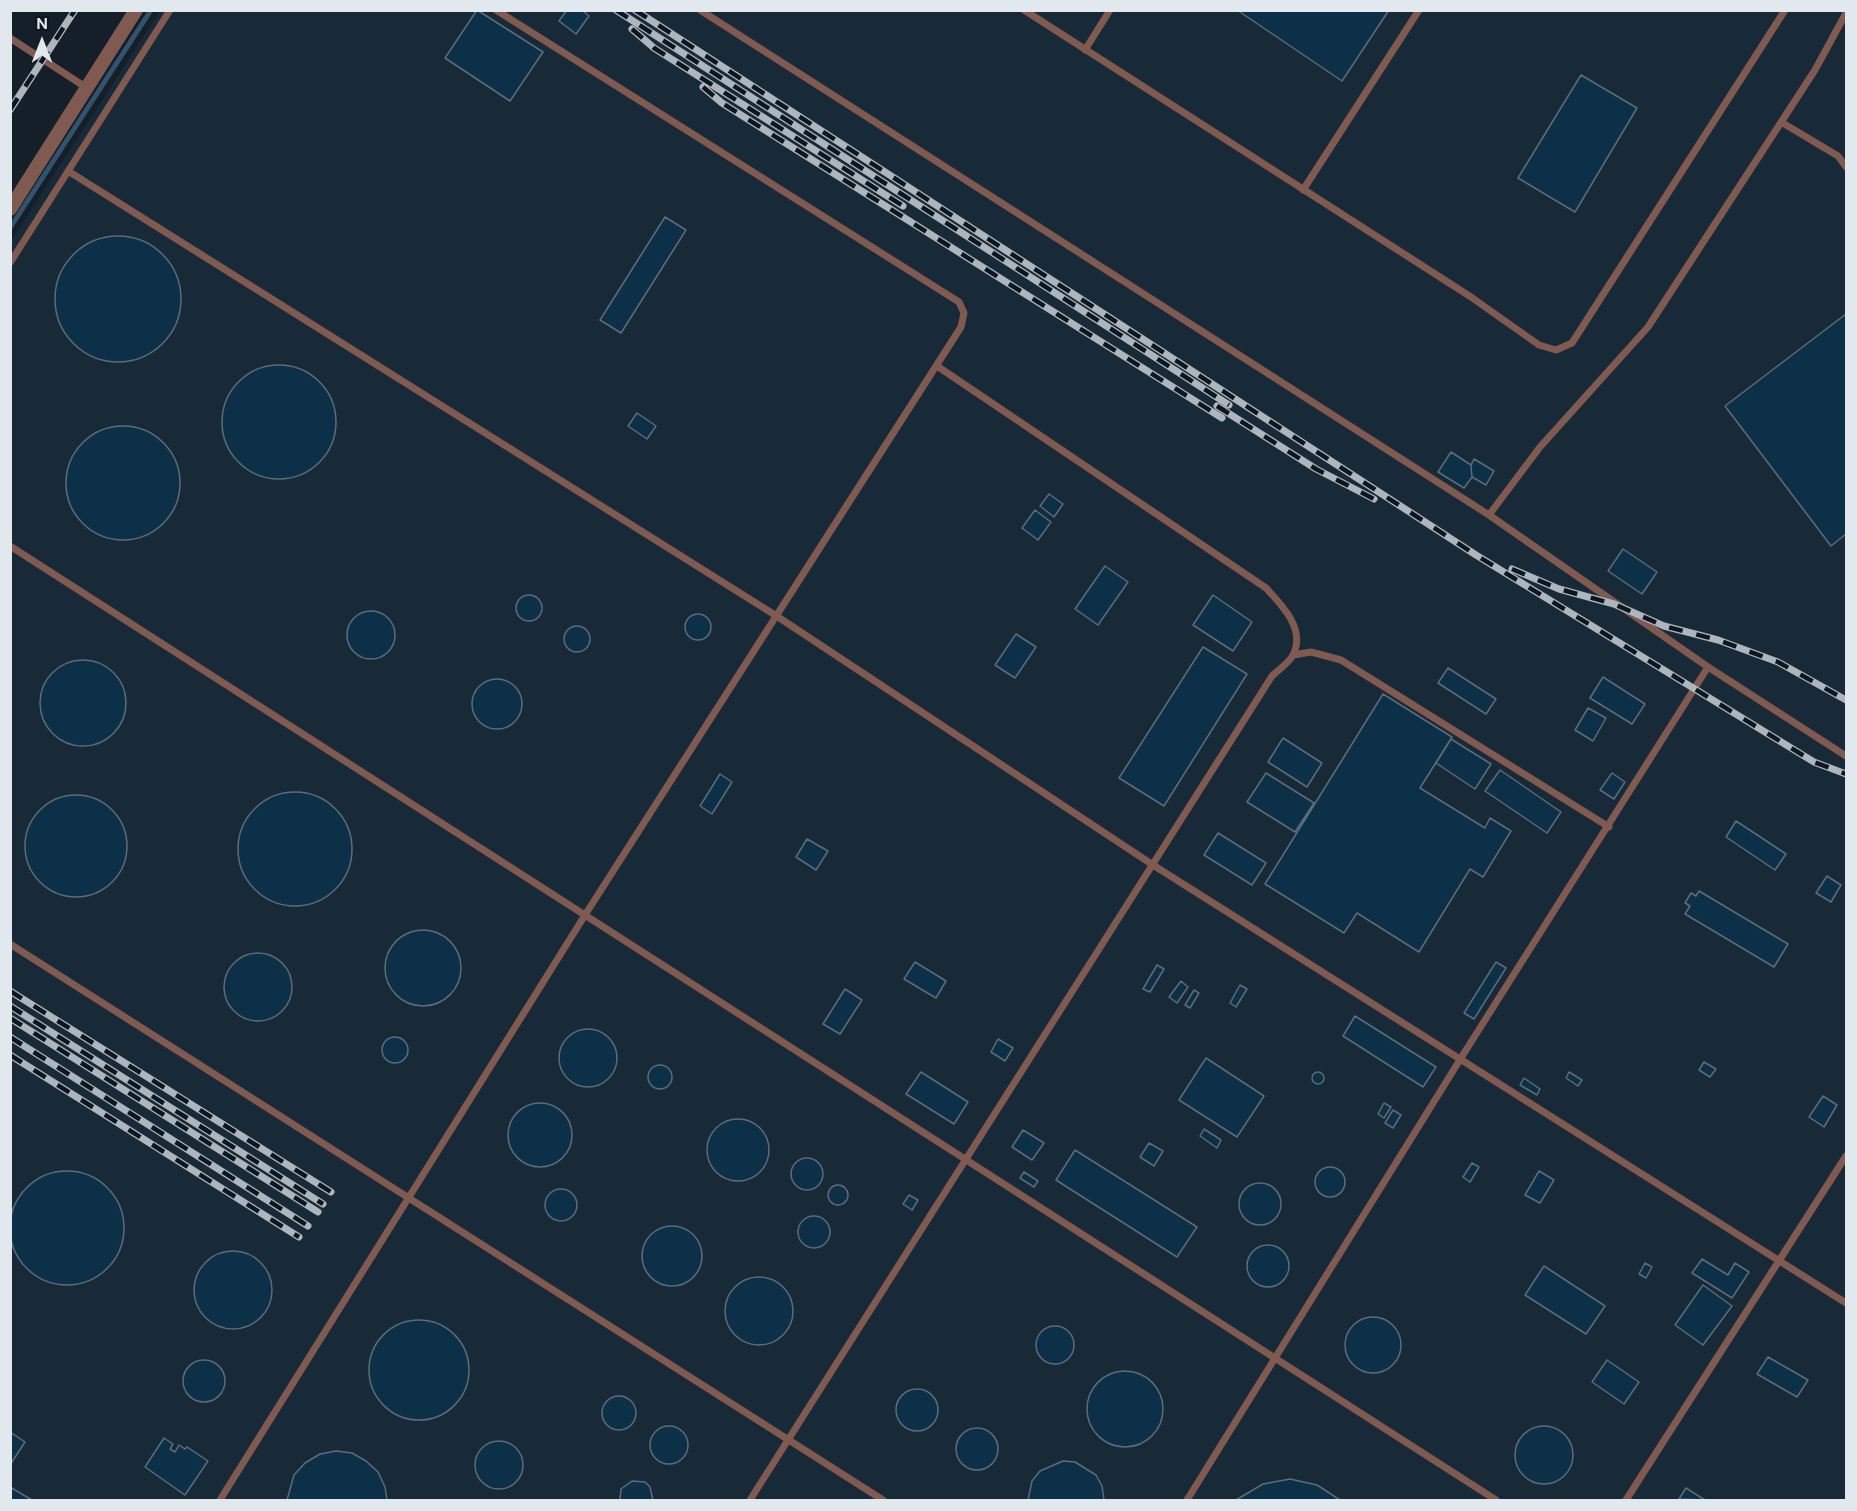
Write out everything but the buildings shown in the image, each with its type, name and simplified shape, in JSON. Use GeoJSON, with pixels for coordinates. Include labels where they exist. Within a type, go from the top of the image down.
{"type":"FeatureCollection","features":[{"type":"Feature","properties":{"kind":"street"},"geometry":{"type":"LineString","coordinates":[[10,209],[15,190],[87,88],[136,10]]}},
{"type":"Feature","properties":{"kind":"lane"},"geometry":{"type":"LineString","coordinates":[[10,263],[170,10]]}},
{"type":"Feature","properties":{"kind":"lane"},"geometry":{"type":"LineString","coordinates":[[220,1500],[585,915],[775,615],[938,366],[961,327],[964,313],[959,302],[496,10]]}},
{"type":"Feature","properties":{"kind":"lane"},"geometry":{"type":"LineString","coordinates":[[700,10],[1489,515],[1708,667],[1846,756]]}},
{"type":"Feature","properties":{"kind":"lane"},"geometry":{"type":"LineString","coordinates":[[1024,10],[1539,345],[1556,350],[1572,343],[1785,10]]}},
{"type":"Feature","properties":{"kind":"lane"},"geometry":{"type":"LineString","coordinates":[[1085,50],[1110,10]]}},
{"type":"Feature","properties":{"kind":"lane"},"geometry":{"type":"LineString","coordinates":[[1303,190],[1419,10]]}},
{"type":"Feature","properties":{"kind":"lane"},"geometry":{"type":"LineString","coordinates":[[1489,515],[1540,447],[1648,327],[1815,70],[1846,13]]}},
{"type":"Feature","properties":{"kind":"lane"},"geometry":{"type":"LineString","coordinates":[[10,38],[87,88]]}},
{"type":"Feature","properties":{"kind":"lane"},"geometry":{"type":"LineString","coordinates":[[1781,123],[1838,156],[1846,167]]}},
{"type":"Feature","properties":{"kind":"lane"},"geometry":{"type":"LineString","coordinates":[[68,171],[775,615],[1153,865],[1846,1304]]}},
{"type":"Feature","properties":{"kind":"lane"},"geometry":{"type":"LineString","coordinates":[[938,366],[1266,588],[1287,610],[1296,632],[1293,655]]}},
{"type":"Feature","properties":{"kind":"lane"},"geometry":{"type":"LineString","coordinates":[[10,546],[1496,1500]]}},
{"type":"Feature","properties":{"kind":"lane"},"geometry":{"type":"LineString","coordinates":[[750,1500],[967,1161],[1272,676],[1293,655],[1311,652],[1341,660],[1609,827]]}},
{"type":"Feature","properties":{"kind":"lane"},"geometry":{"type":"LineString","coordinates":[[1188,1500],[1461,1058],[1708,667]]}},
{"type":"Feature","properties":{"kind":"lane"},"geometry":{"type":"LineString","coordinates":[[10,944],[883,1500]]}},
{"type":"Feature","properties":{"kind":"lane"},"geometry":{"type":"LineString","coordinates":[[1626,1500],[1846,1156]]}},
{"type":"Feature","properties":{"kind":"shaded area"},"geometry":{"type":"Polygon","coordinates":[[[160,11],[1846,11],[1846,1500],[11,1500],[10,242],[160,11]]]}},
{"type":"Feature","properties":{"kind":"waterway"},"geometry":{"type":"LineString","coordinates":[[10,228],[151,10]]}},
{"type":"Feature","properties":{"kind":"railway"},"geometry":{"type":"LineString","coordinates":[[10,110],[75,10]]}},
{"type":"Feature","properties":{"kind":"railway"},"geometry":{"type":"LineString","coordinates":[[616,10],[1229,405]]}},
{"type":"Feature","properties":{"kind":"railway"},"geometry":{"type":"LineString","coordinates":[[635,10],[1476,555],[1814,762],[1846,774]]}},
{"type":"Feature","properties":{"kind":"railway"},"geometry":{"type":"LineString","coordinates":[[632,29],[654,48],[903,206]]}},
{"type":"Feature","properties":{"kind":"railway"},"geometry":{"type":"LineString","coordinates":[[703,87],[722,103],[1222,418]]}},
{"type":"Feature","properties":{"kind":"railway"},"geometry":{"type":"LineString","coordinates":[[1217,406],[1316,469],[1374,499]]}},
{"type":"Feature","properties":{"kind":"railway"},"geometry":{"type":"LineString","coordinates":[[1512,569],[1559,589],[1614,604],[1664,626],[1718,640],[1778,662],[1846,700]]}},
{"type":"Feature","properties":{"kind":"railway"},"geometry":{"type":"LineString","coordinates":[[10,991],[331,1192]]}},
{"type":"Feature","properties":{"kind":"railway"},"geometry":{"type":"LineString","coordinates":[[10,1006],[323,1204]]}},
{"type":"Feature","properties":{"kind":"railway"},"geometry":{"type":"LineString","coordinates":[[10,1018],[318,1212]]}},
{"type":"Feature","properties":{"kind":"railway"},"geometry":{"type":"LineString","coordinates":[[10,1037],[308,1226]]}},
{"type":"Feature","properties":{"kind":"railway"},"geometry":{"type":"LineString","coordinates":[[10,1055],[299,1237]]}}]}
